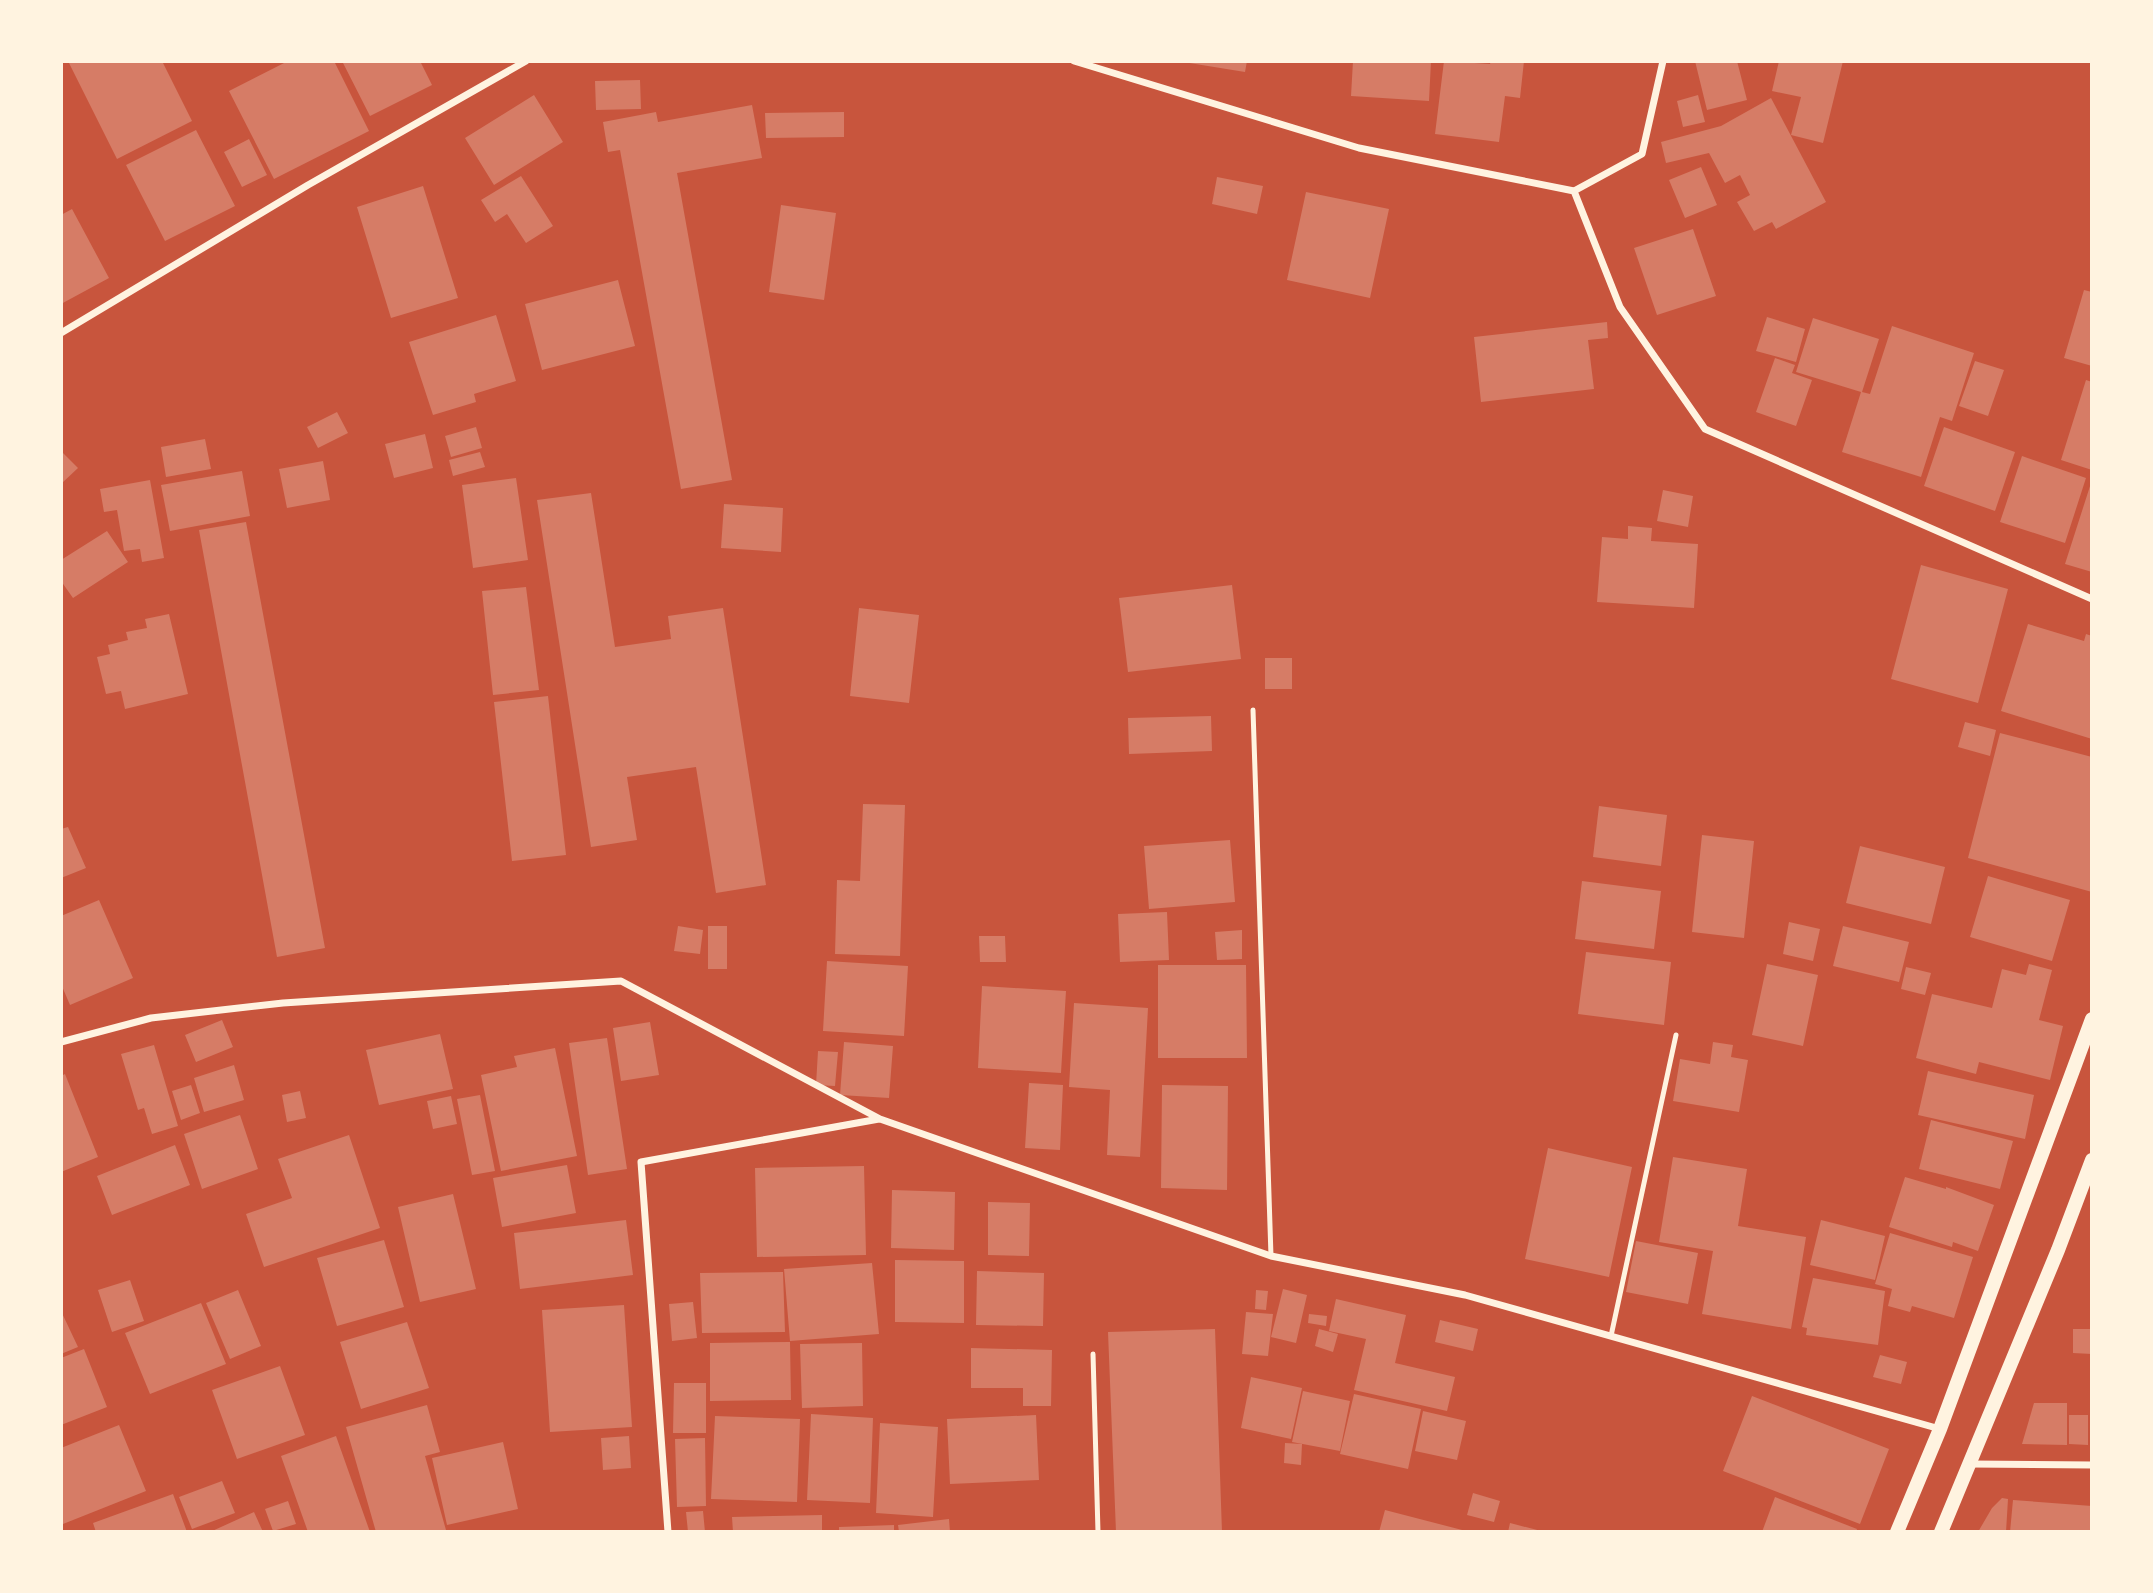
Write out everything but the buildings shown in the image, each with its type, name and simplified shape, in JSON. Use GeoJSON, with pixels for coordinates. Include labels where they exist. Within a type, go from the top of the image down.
{"type":"FeatureCollection","features":[{"type":"Feature","properties":{"kind":"main road"},"geometry":{"type":"LineString","coordinates":[[1897,1532],[1940,1429],[2092,1019]]}},
{"type":"Feature","properties":{"kind":"main road"},"geometry":{"type":"LineString","coordinates":[[1941,1532],[2058,1250],[2092,1160]]}},
{"type":"Feature","properties":{"kind":"street"},"geometry":{"type":"LineString","coordinates":[[61,333],[308,185],[526,61]]}},
{"type":"Feature","properties":{"kind":"street"},"geometry":{"type":"LineString","coordinates":[[1074,61],[1359,148],[1574,191],[1642,154],[1663,61]]}},
{"type":"Feature","properties":{"kind":"street"},"geometry":{"type":"LineString","coordinates":[[1574,191],[1620,307],[1704,429],[2092,599]]}},
{"type":"Feature","properties":{"kind":"street"},"geometry":{"type":"LineString","coordinates":[[61,1042],[151,1018],[270,1004],[621,981],[880,1119],[1271,1256],[1465,1295],[1940,1429]]}},
{"type":"Feature","properties":{"kind":"street"},"geometry":{"type":"LineString","coordinates":[[668,1532],[641,1162],[880,1119]]}},
{"type":"Feature","properties":{"kind":"street"},"geometry":{"type":"LineString","coordinates":[[1969,1464],[2092,1465]]}},
{"type":"Feature","properties":{"kind":"lane"},"geometry":{"type":"LineString","coordinates":[[1253,709],[1271,1256]]}},
{"type":"Feature","properties":{"kind":"lane"},"geometry":{"type":"LineString","coordinates":[[1611,1336],[1676,1035]]}},
{"type":"Feature","properties":{"kind":"lane"},"geometry":{"type":"LineString","coordinates":[[1093,1354],[1098,1532]]}}]}
